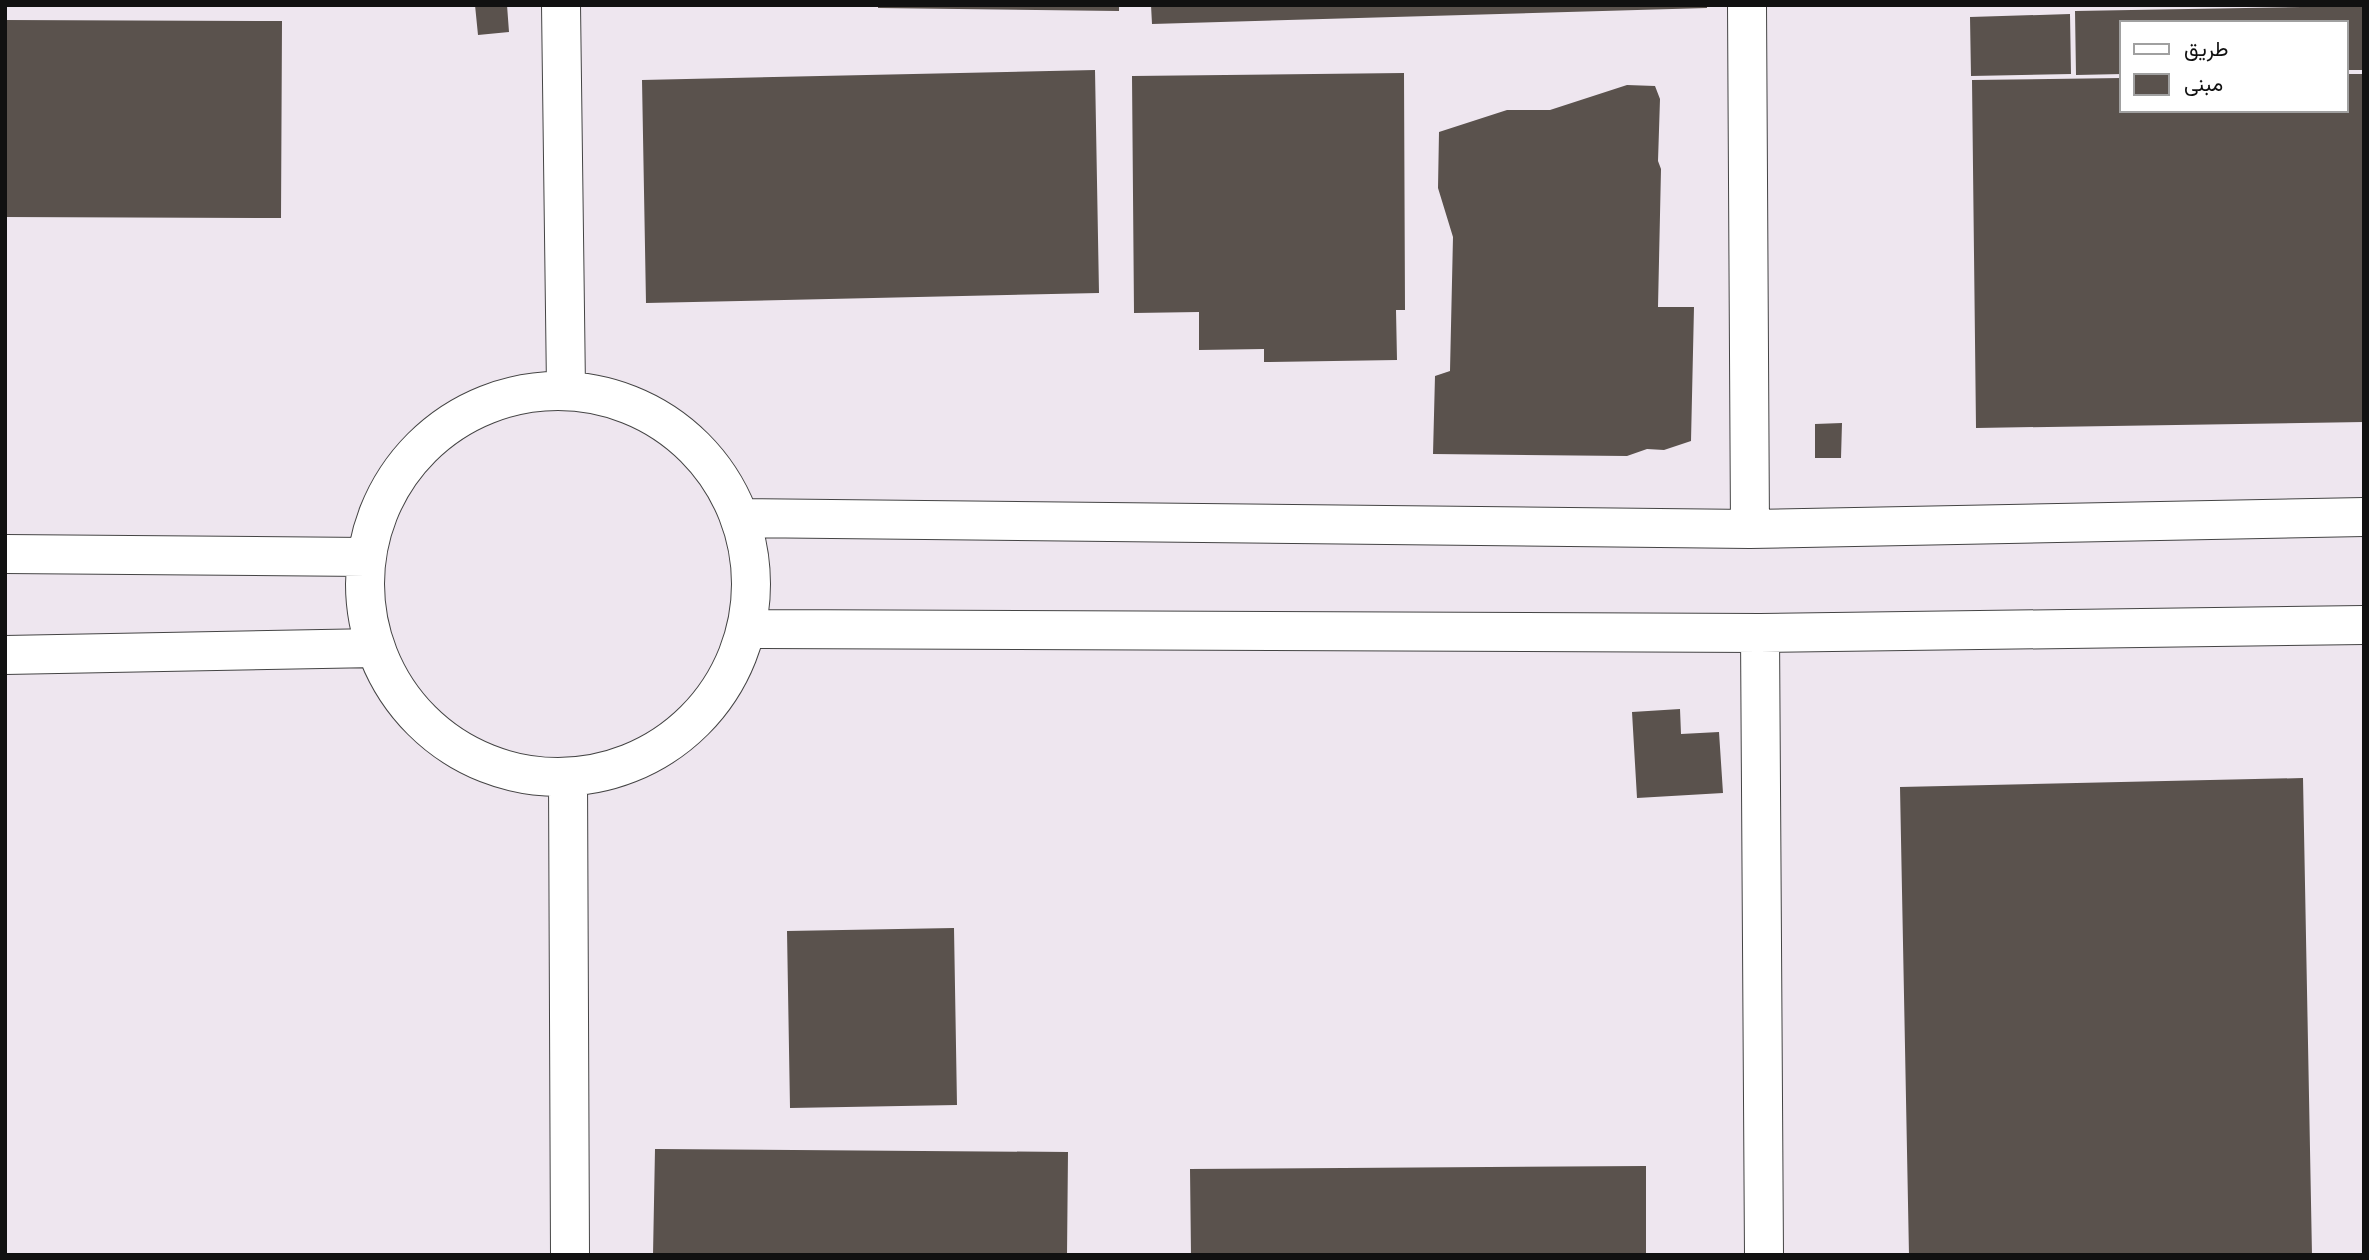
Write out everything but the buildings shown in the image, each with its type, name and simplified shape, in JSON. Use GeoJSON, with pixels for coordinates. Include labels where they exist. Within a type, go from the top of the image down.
{"type":"FeatureCollection","features":[{"type":"Feature","properties":{"kind":"street"},"geometry":{"type":"LineString","coordinates":[[561,5],[566,388]]}},
{"type":"Feature","properties":{"kind":"street"},"geometry":{"type":"LineString","coordinates":[[1747,5],[1750,528]]}},
{"type":"Feature","properties":{"kind":"street"},"geometry":{"type":"LineString","coordinates":[[566,388],[623,400],[674,427],[715,467],[742,518],[752,573],[747,629],[723,686],[682,733],[629,765],[568,778],[514,774],[463,754],[420,722],[387,678],[368,628],[363,578],[370,530],[399,472],[444,426],[502,397],[566,388]]}},
{"type":"Feature","properties":{"kind":"street"},"geometry":{"type":"LineString","coordinates":[[742,518],[1750,528],[2364,517]]}},
{"type":"Feature","properties":{"kind":"street"},"geometry":{"type":"LineString","coordinates":[[5,554],[366,557]]}},
{"type":"Feature","properties":{"kind":"street"},"geometry":{"type":"LineString","coordinates":[[747,629],[1759,633],[2364,625]]}},
{"type":"Feature","properties":{"kind":"street"},"geometry":{"type":"LineString","coordinates":[[1759,633],[1764,1255]]}},
{"type":"Feature","properties":{"kind":"street"},"geometry":{"type":"LineString","coordinates":[[5,654],[376,648]]}},
{"type":"Feature","properties":{"kind":"street"},"geometry":{"type":"LineString","coordinates":[[568,778],[570,1255]]}},
{"type":"Feature","properties":{"kind":"shaded area"},"geometry":{"type":"Polygon","coordinates":[[[5,5],[2364,5],[2364,1255],[5,1255],[5,5]]]}}]}
